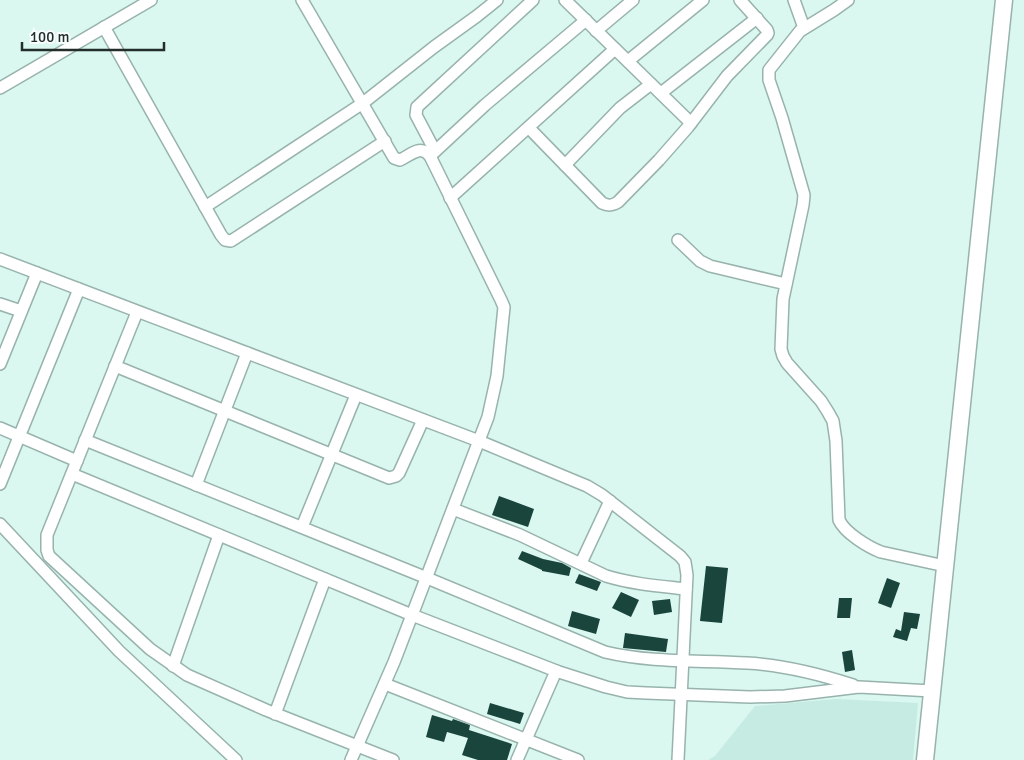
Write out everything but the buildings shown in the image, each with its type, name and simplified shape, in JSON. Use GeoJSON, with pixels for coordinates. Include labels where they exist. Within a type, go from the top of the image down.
{"type":"FeatureCollection","features":[{"type":"Feature","properties":{"kind":"highway"},"geometry":{"type":"LineString","coordinates":[[925,760],[1004,0]]}},
{"type":"Feature","properties":{"kind":"street"},"geometry":{"type":"LineString","coordinates":[[0,88],[152,0]]}},
{"type":"Feature","properties":{"kind":"street"},"geometry":{"type":"LineString","coordinates":[[302,0],[394,158],[402,160],[419,150],[432,153]]}},
{"type":"Feature","properties":{"kind":"street"},"geometry":{"type":"LineString","coordinates":[[205,207],[363,102],[497,0]]}},
{"type":"Feature","properties":{"kind":"street"},"geometry":{"type":"LineString","coordinates":[[351,760],[385,684],[488,417],[497,376],[504,307],[450,198],[416,110],[418,105],[533,0]]}},
{"type":"Feature","properties":{"kind":"street"},"geometry":{"type":"LineString","coordinates":[[565,0],[691,123]]}},
{"type":"Feature","properties":{"kind":"street"},"geometry":{"type":"LineString","coordinates":[[596,31],[633,0]]}},
{"type":"Feature","properties":{"kind":"street"},"geometry":{"type":"LineString","coordinates":[[628,62],[703,0]]}},
{"type":"Feature","properties":{"kind":"street"},"geometry":{"type":"LineString","coordinates":[[529,128],[602,203],[607,206],[618,202],[659,160],[691,123],[727,76],[767,36],[767,30],[740,0]]}},
{"type":"Feature","properties":{"kind":"street"},"geometry":{"type":"LineString","coordinates":[[794,0],[804,28]]}},
{"type":"Feature","properties":{"kind":"street"},"geometry":{"type":"LineString","coordinates":[[848,0],[797,34],[772,66],[769,75],[804,195],[783,299],[781,350],[787,363],[821,401],[832,421],[836,441],[839,520],[841,525],[867,545],[881,552],[945,566]]}},
{"type":"Feature","properties":{"kind":"street"},"geometry":{"type":"LineString","coordinates":[[661,93],[757,18]]}},
{"type":"Feature","properties":{"kind":"street"},"geometry":{"type":"LineString","coordinates":[[432,153],[485,105],[586,20]]}},
{"type":"Feature","properties":{"kind":"street"},"geometry":{"type":"LineString","coordinates":[[104,28],[225,240],[231,240],[385,141]]}},
{"type":"Feature","properties":{"kind":"street"},"geometry":{"type":"LineString","coordinates":[[450,198],[615,49]]}},
{"type":"Feature","properties":{"kind":"street"},"geometry":{"type":"LineString","coordinates":[[565,165],[620,108],[651,84]]}},
{"type":"Feature","properties":{"kind":"street"},"geometry":{"type":"LineString","coordinates":[[678,240],[700,260],[710,266],[786,284]]}},
{"type":"Feature","properties":{"kind":"street"},"geometry":{"type":"LineString","coordinates":[[0,259],[479,441],[587,486],[610,501],[685,562],[686,589],[678,760]]}},
{"type":"Feature","properties":{"kind":"street"},"geometry":{"type":"LineString","coordinates":[[0,364],[36,273]]}},
{"type":"Feature","properties":{"kind":"street"},"geometry":{"type":"LineString","coordinates":[[0,484],[79,289]]}},
{"type":"Feature","properties":{"kind":"street"},"geometry":{"type":"LineString","coordinates":[[0,304],[21,311]]}},
{"type":"Feature","properties":{"kind":"street"},"geometry":{"type":"LineString","coordinates":[[137,312],[47,535],[49,556],[150,649],[187,675],[275,714],[393,760]]}},
{"type":"Feature","properties":{"kind":"street"},"geometry":{"type":"LineString","coordinates":[[196,485],[247,353]]}},
{"type":"Feature","properties":{"kind":"street"},"geometry":{"type":"LineString","coordinates":[[115,366],[386,477],[396,476],[399,473],[423,420]]}},
{"type":"Feature","properties":{"kind":"street"},"geometry":{"type":"LineString","coordinates":[[302,527],[356,394]]}},
{"type":"Feature","properties":{"kind":"street"},"geometry":{"type":"LineString","coordinates":[[0,428],[77,461]]}},
{"type":"Feature","properties":{"kind":"street"},"geometry":{"type":"LineString","coordinates":[[85,440],[605,652],[634,658],[750,663],[787,668],[825,676],[859,687]]}},
{"type":"Feature","properties":{"kind":"street"},"geometry":{"type":"LineString","coordinates":[[72,474],[412,615],[556,671],[606,687],[627,692],[750,697],[785,696],[859,687],[932,691]]}},
{"type":"Feature","properties":{"kind":"street"},"geometry":{"type":"LineString","coordinates":[[581,564],[610,501]]}},
{"type":"Feature","properties":{"kind":"street"},"geometry":{"type":"LineString","coordinates":[[453,509],[520,535],[606,576],[621,580],[686,589]]}},
{"type":"Feature","properties":{"kind":"street"},"geometry":{"type":"LineString","coordinates":[[0,524],[119,651],[236,760]]}},
{"type":"Feature","properties":{"kind":"street"},"geometry":{"type":"LineString","coordinates":[[174,666],[219,535]]}},
{"type":"Feature","properties":{"kind":"street"},"geometry":{"type":"LineString","coordinates":[[275,714],[326,579]]}},
{"type":"Feature","properties":{"kind":"street"},"geometry":{"type":"LineString","coordinates":[[517,760],[556,671]]}},
{"type":"Feature","properties":{"kind":"street"},"geometry":{"type":"LineString","coordinates":[[385,684],[578,760]]}},
{"type":"Feature","properties":{"kind":"shaded area"},"geometry":{"type":"Polygon","coordinates":[[[836,699],[918,703],[913,760],[708,760],[715,756],[755,706],[836,699]]]}}]}
